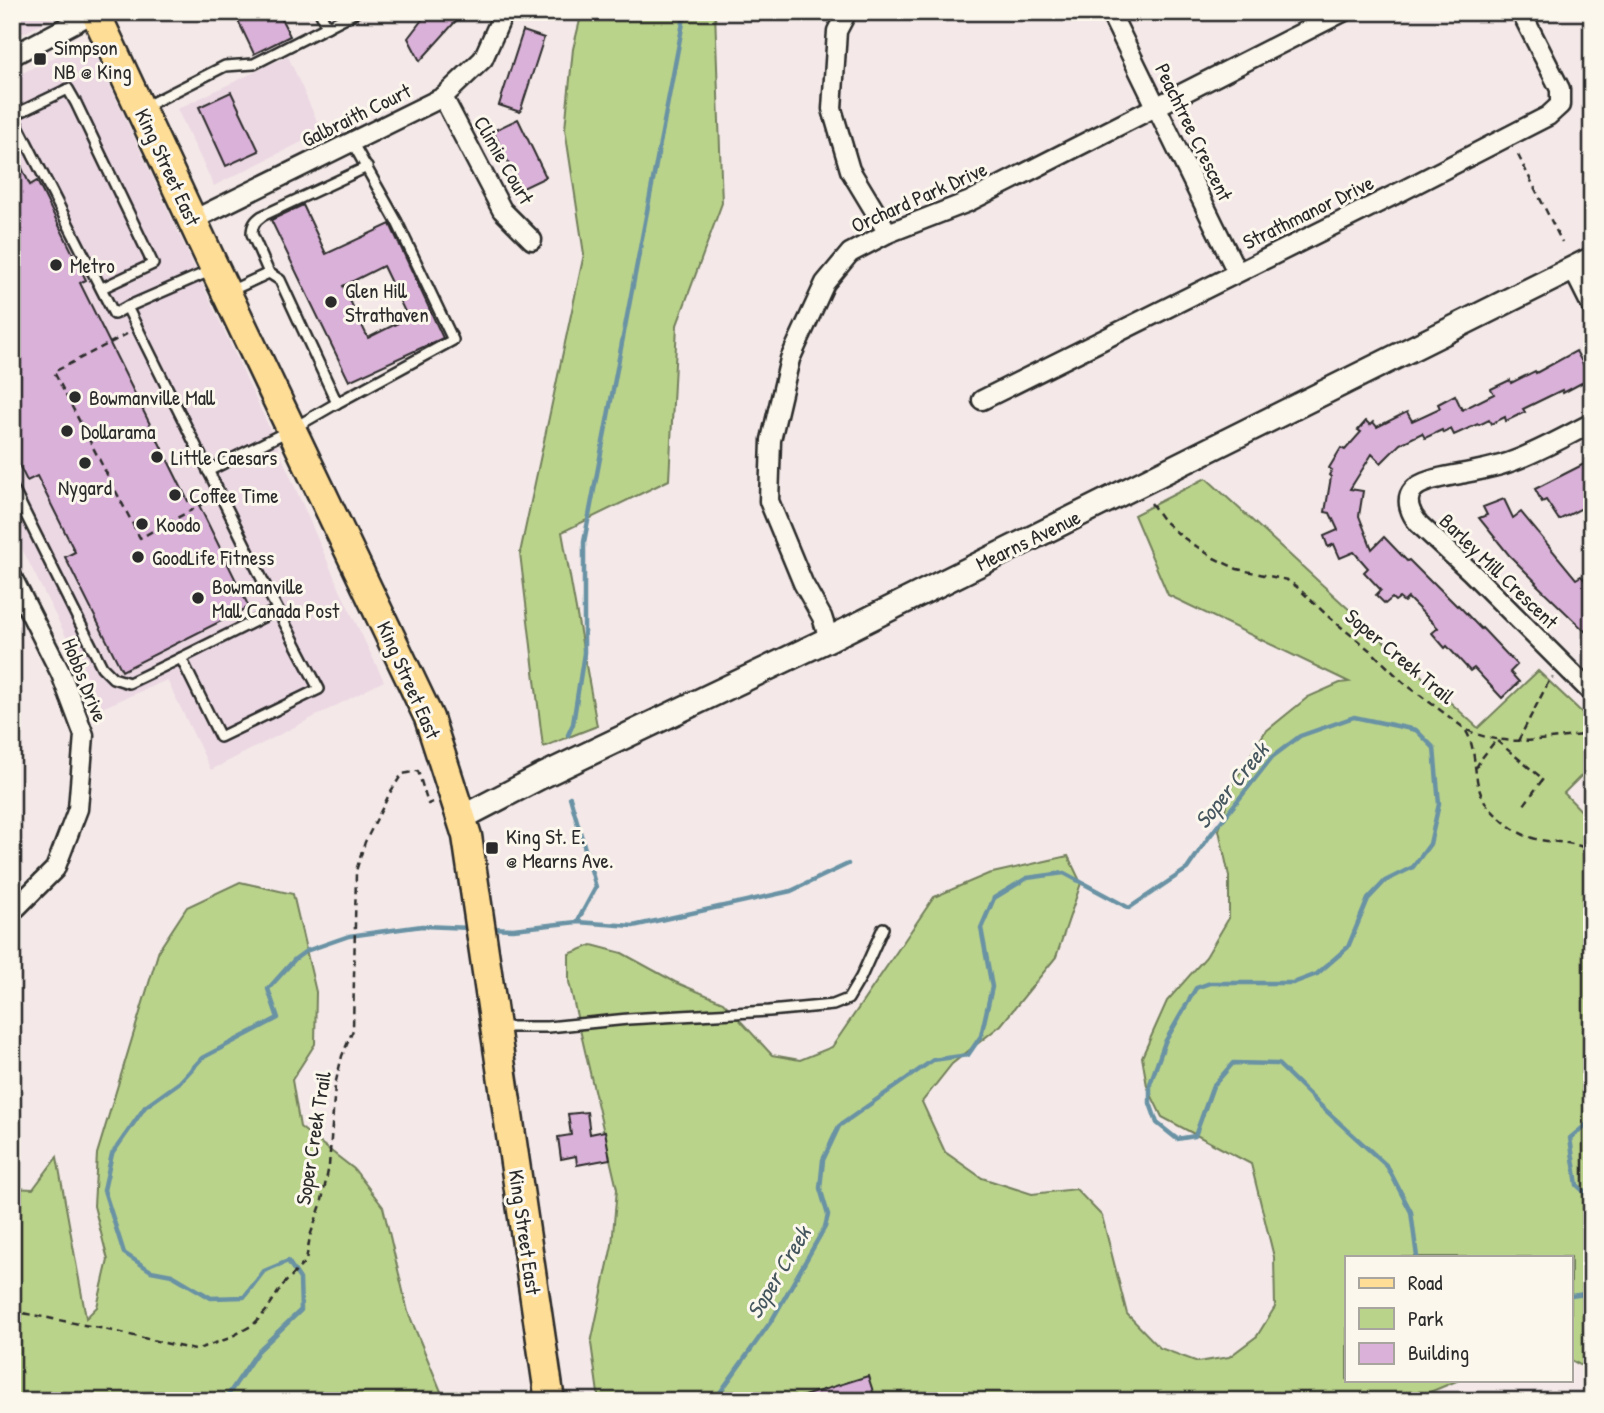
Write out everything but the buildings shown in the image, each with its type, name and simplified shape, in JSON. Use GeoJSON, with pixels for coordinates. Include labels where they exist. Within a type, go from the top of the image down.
{"type":"FeatureCollection","features":[{"type":"Feature","properties":{"kind":"main road","name":"King Street East"},"geometry":{"type":"LineString","coordinates":[[95,12],[429,718],[467,836],[550,1401]]}},
{"type":"Feature","properties":{"kind":"street"},"geometry":{"type":"LineString","coordinates":[[12,56],[95,12]]}},
{"type":"Feature","properties":{"kind":"street","name":"Galbraith Court"},"geometry":{"type":"LineString","coordinates":[[193,220],[443,97],[483,59],[504,12]]}},
{"type":"Feature","properties":{"kind":"street"},"geometry":{"type":"LineString","coordinates":[[847,12],[837,31],[832,109],[850,170],[888,233]]}},
{"type":"Feature","properties":{"kind":"street","name":"Peachtree Crescent"},"geometry":{"type":"LineString","coordinates":[[1110,12],[1237,272]]}},
{"type":"Feature","properties":{"kind":"street","name":"Orchard Park Drive"},"geometry":{"type":"LineString","coordinates":[[829,639],[769,501],[771,440],[790,359],[824,283],[850,253],[888,233],[968,202],[1322,17],[1343,12]]}},
{"type":"Feature","properties":{"kind":"street","name":"Strathmanor Drive"},"geometry":{"type":"LineString","coordinates":[[982,400],[1548,116],[1560,105],[1560,89],[1521,12]]}},
{"type":"Feature","properties":{"kind":"street","name":"Climie Court"},"geometry":{"type":"LineString","coordinates":[[443,97],[502,210],[532,240]]}},
{"type":"Feature","properties":{"kind":"street"},"geometry":{"type":"LineString","coordinates":[[1582,264],[1592,307]]}},
{"type":"Feature","properties":{"kind":"street","name":"Mearns Avenue"},"geometry":{"type":"LineString","coordinates":[[457,806],[540,777],[829,639],[1582,264]]}},
{"type":"Feature","properties":{"kind":"street","name":"Barley Mill Crescent"},"geometry":{"type":"LineString","coordinates":[[1592,423],[1513,461],[1424,483],[1412,491],[1409,499],[1412,516],[1419,524],[1592,693]]}},
{"type":"Feature","properties":{"kind":"street","name":"Hobbs Drive"},"geometry":{"type":"LineString","coordinates":[[12,577],[61,674],[84,735],[78,809],[55,869],[12,912]]}},
{"type":"Feature","properties":{"kind":"lane"},"geometry":{"type":"LineString","coordinates":[[320,12],[327,27]]}},
{"type":"Feature","properties":{"kind":"lane"},"geometry":{"type":"LineString","coordinates":[[141,109],[225,66],[254,64],[356,12]]}},
{"type":"Feature","properties":{"kind":"lane"},"geometry":{"type":"LineString","coordinates":[[102,288],[153,264],[68,89],[12,115],[114,314],[127,307],[221,281],[269,273]]}},
{"type":"Feature","properties":{"kind":"lane"},"geometry":{"type":"LineString","coordinates":[[208,471],[292,429],[453,340],[397,222],[352,142]]}},
{"type":"Feature","properties":{"kind":"lane"},"geometry":{"type":"LineString","coordinates":[[337,403],[280,280],[269,273],[252,234],[252,227],[262,216],[367,167]]}},
{"type":"Feature","properties":{"kind":"lane"},"geometry":{"type":"LineString","coordinates":[[127,307],[319,689],[220,737],[181,659]]}},
{"type":"Feature","properties":{"kind":"lane"},"geometry":{"type":"LineString","coordinates":[[12,486],[102,667],[113,678],[128,683],[278,610]]}},
{"type":"Feature","properties":{"kind":"lane"},"geometry":{"type":"LineString","coordinates":[[495,1027],[548,1027],[833,1005],[848,999],[883,928]]}},
{"type":"Feature","properties":{"kind":"path"},"geometry":{"type":"LineString","coordinates":[[1518,155],[1562,243]]}},
{"type":"Feature","properties":{"kind":"path"},"geometry":{"type":"LineString","coordinates":[[137,328],[54,372],[140,538],[219,493]]}},
{"type":"Feature","properties":{"kind":"path","name":"Soper Creek Trail"},"geometry":{"type":"LineString","coordinates":[[1151,503],[1164,521],[1181,536],[1214,558],[1237,569],[1287,580],[1297,587],[1404,683],[1464,728],[1470,738],[1482,797],[1488,807],[1509,826],[1531,838],[1572,843],[1592,852]]}},
{"type":"Feature","properties":{"kind":"path"},"geometry":{"type":"LineString","coordinates":[[1518,741],[1550,679],[1564,667]]}},
{"type":"Feature","properties":{"kind":"path"},"geometry":{"type":"LineString","coordinates":[[1464,728],[1496,740],[1518,741],[1592,733]]}},
{"type":"Feature","properties":{"kind":"path"},"geometry":{"type":"LineString","coordinates":[[1476,773],[1481,759],[1496,740]]}},
{"type":"Feature","properties":{"kind":"path"},"geometry":{"type":"LineString","coordinates":[[1496,740],[1543,779],[1524,805]]}},
{"type":"Feature","properties":{"kind":"path","name":"Soper Creek Trail"},"geometry":{"type":"LineString","coordinates":[[12,1311],[195,1350],[227,1339],[253,1325],[266,1311],[282,1286],[306,1261],[310,1236],[321,1205],[329,1166],[334,1085],[353,1030],[356,871],[365,842],[402,774],[418,771],[428,804],[457,806]]}},
{"type":"Feature","properties":{"kind":"shaded area"},"geometry":{"type":"Polygon","coordinates":[[[12,12],[66,12],[12,39],[12,12]]]}},
{"type":"Feature","properties":{"kind":"shaded area"},"geometry":{"type":"Polygon","coordinates":[[[89,40],[384,681],[211,770],[167,680],[102,708],[12,529],[12,78],[89,40]]]}},
{"type":"Feature","properties":{"kind":"shaded area"},"geometry":{"type":"Polygon","coordinates":[[[288,56],[322,132],[214,186],[177,109],[288,56]]]}},
{"type":"Feature","properties":{"kind":"green space"},"geometry":{"type":"Polygon","coordinates":[[[582,12],[715,12],[722,203],[677,325],[669,480],[562,532],[597,726],[543,747],[520,553],[584,254],[565,129],[573,49],[582,12]]]}},
{"type":"Feature","properties":{"kind":"green space"},"geometry":{"type":"Polygon","coordinates":[[[1206,478],[1478,728],[1538,671],[1592,722],[1592,765],[1564,793],[1592,822],[1592,1375],[1572,1361],[1572,1256],[1345,1256],[1345,1382],[1454,1382],[1401,1401],[599,1401],[591,1343],[612,1245],[617,1189],[569,982],[569,954],[592,945],[622,953],[675,982],[723,1002],[772,1055],[800,1060],[832,1047],[934,897],[988,874],[1068,856],[1081,883],[1056,957],[1001,1025],[952,1064],[922,1102],[945,1152],[982,1178],[1032,1194],[1076,1189],[1102,1216],[1127,1314],[1160,1348],[1198,1362],[1229,1357],[1257,1336],[1275,1307],[1274,1257],[1251,1164],[1162,1117],[1147,1086],[1142,1057],[1167,1001],[1206,957],[1229,918],[1229,876],[1219,830],[1232,785],[1265,732],[1308,697],[1340,683],[1349,682],[1168,595],[1134,515],[1206,478]]]}},
{"type":"Feature","properties":{"kind":"green space"},"geometry":{"type":"Polygon","coordinates":[[[240,882],[293,894],[316,992],[315,1044],[292,1080],[300,1127],[354,1169],[383,1207],[408,1312],[445,1401],[12,1401],[12,1188],[33,1189],[57,1157],[86,1318],[97,1307],[108,1260],[94,1206],[97,1154],[159,950],[187,907],[240,882]]]}},
{"type":"Feature","properties":{"kind":"waterway"},"geometry":{"type":"LineString","coordinates":[[568,735],[573,724],[584,653],[584,542],[685,12]]}},
{"type":"Feature","properties":{"kind":"waterway","name":"Soper Creek"},"geometry":{"type":"LineString","coordinates":[[714,1401],[772,1320],[825,1227],[828,1215],[820,1188],[823,1160],[839,1126],[933,1060],[968,1055],[981,1036],[992,987],[981,928],[994,898],[1027,878],[1064,873],[1129,908],[1187,869],[1272,757],[1300,736],[1354,717],[1416,730],[1434,748],[1439,804],[1430,844],[1413,867],[1385,881],[1368,899],[1348,947],[1317,974],[1293,983],[1210,983],[1196,988],[1165,1042],[1150,1084],[1150,1103],[1157,1123],[1177,1139],[1195,1136],[1213,1086],[1233,1063],[1278,1064],[1387,1166],[1411,1212],[1417,1256]]}},
{"type":"Feature","properties":{"kind":"waterway"},"geometry":{"type":"LineString","coordinates":[[570,797],[596,887],[577,922]]}},
{"type":"Feature","properties":{"kind":"waterway"},"geometry":{"type":"LineString","coordinates":[[490,928],[513,929],[577,922],[633,926],[791,891],[848,864]]}},
{"type":"Feature","properties":{"kind":"waterway"},"geometry":{"type":"LineString","coordinates":[[224,1401],[258,1351],[301,1310],[300,1279],[288,1261],[264,1271],[244,1297],[211,1298],[172,1275],[151,1271],[124,1253],[104,1190],[112,1154],[145,1107],[180,1082],[202,1058],[278,1018],[268,989],[295,959],[306,951],[349,936],[422,926],[471,928]]}},
{"type":"Feature","properties":{"kind":"waterway","name":"Soper Creek"},"geometry":{"type":"LineString","coordinates":[[1592,1120],[1570,1138],[1577,1185],[1592,1199]]}},
{"type":"Feature","properties":{"kind":"waterway","name":"Soper Creek"},"geometry":{"type":"LineString","coordinates":[[1572,1296],[1592,1293]]}},
{"type":"Feature","properties":{"kind":"place","name":"Simpson NB @ King"},"geometry":{"type":"Point","coordinates":[40,59]}},
{"type":"Feature","properties":{"kind":"place","name":"Metro"},"geometry":{"type":"Point","coordinates":[56,265]}},
{"type":"Feature","properties":{"kind":"place","name":"Glen Hill Strathaven"},"geometry":{"type":"Point","coordinates":[331,302]}},
{"type":"Feature","properties":{"kind":"place","name":"Bowmanville Mall"},"geometry":{"type":"Point","coordinates":[75,397]}},
{"type":"Feature","properties":{"kind":"place","name":"Dollarama"},"geometry":{"type":"Point","coordinates":[67,431]}},
{"type":"Feature","properties":{"kind":"place","name":"Little Caesars"},"geometry":{"type":"Point","coordinates":[157,457]}},
{"type":"Feature","properties":{"kind":"place","name":"Nygard"},"geometry":{"type":"Point","coordinates":[85,463]}},
{"type":"Feature","properties":{"kind":"place","name":"Coffee Time"},"geometry":{"type":"Point","coordinates":[175,495]}},
{"type":"Feature","properties":{"kind":"place","name":"Koodo"},"geometry":{"type":"Point","coordinates":[142,524]}},
{"type":"Feature","properties":{"kind":"place","name":"GoodLife Fitness"},"geometry":{"type":"Point","coordinates":[138,557]}},
{"type":"Feature","properties":{"kind":"place","name":"Bowmanville Mall Canada Post"},"geometry":{"type":"Point","coordinates":[198,598]}},
{"type":"Feature","properties":{"kind":"place","name":"King St. E. @ Mearns Ave."},"geometry":{"type":"Point","coordinates":[492,848]}}]}
